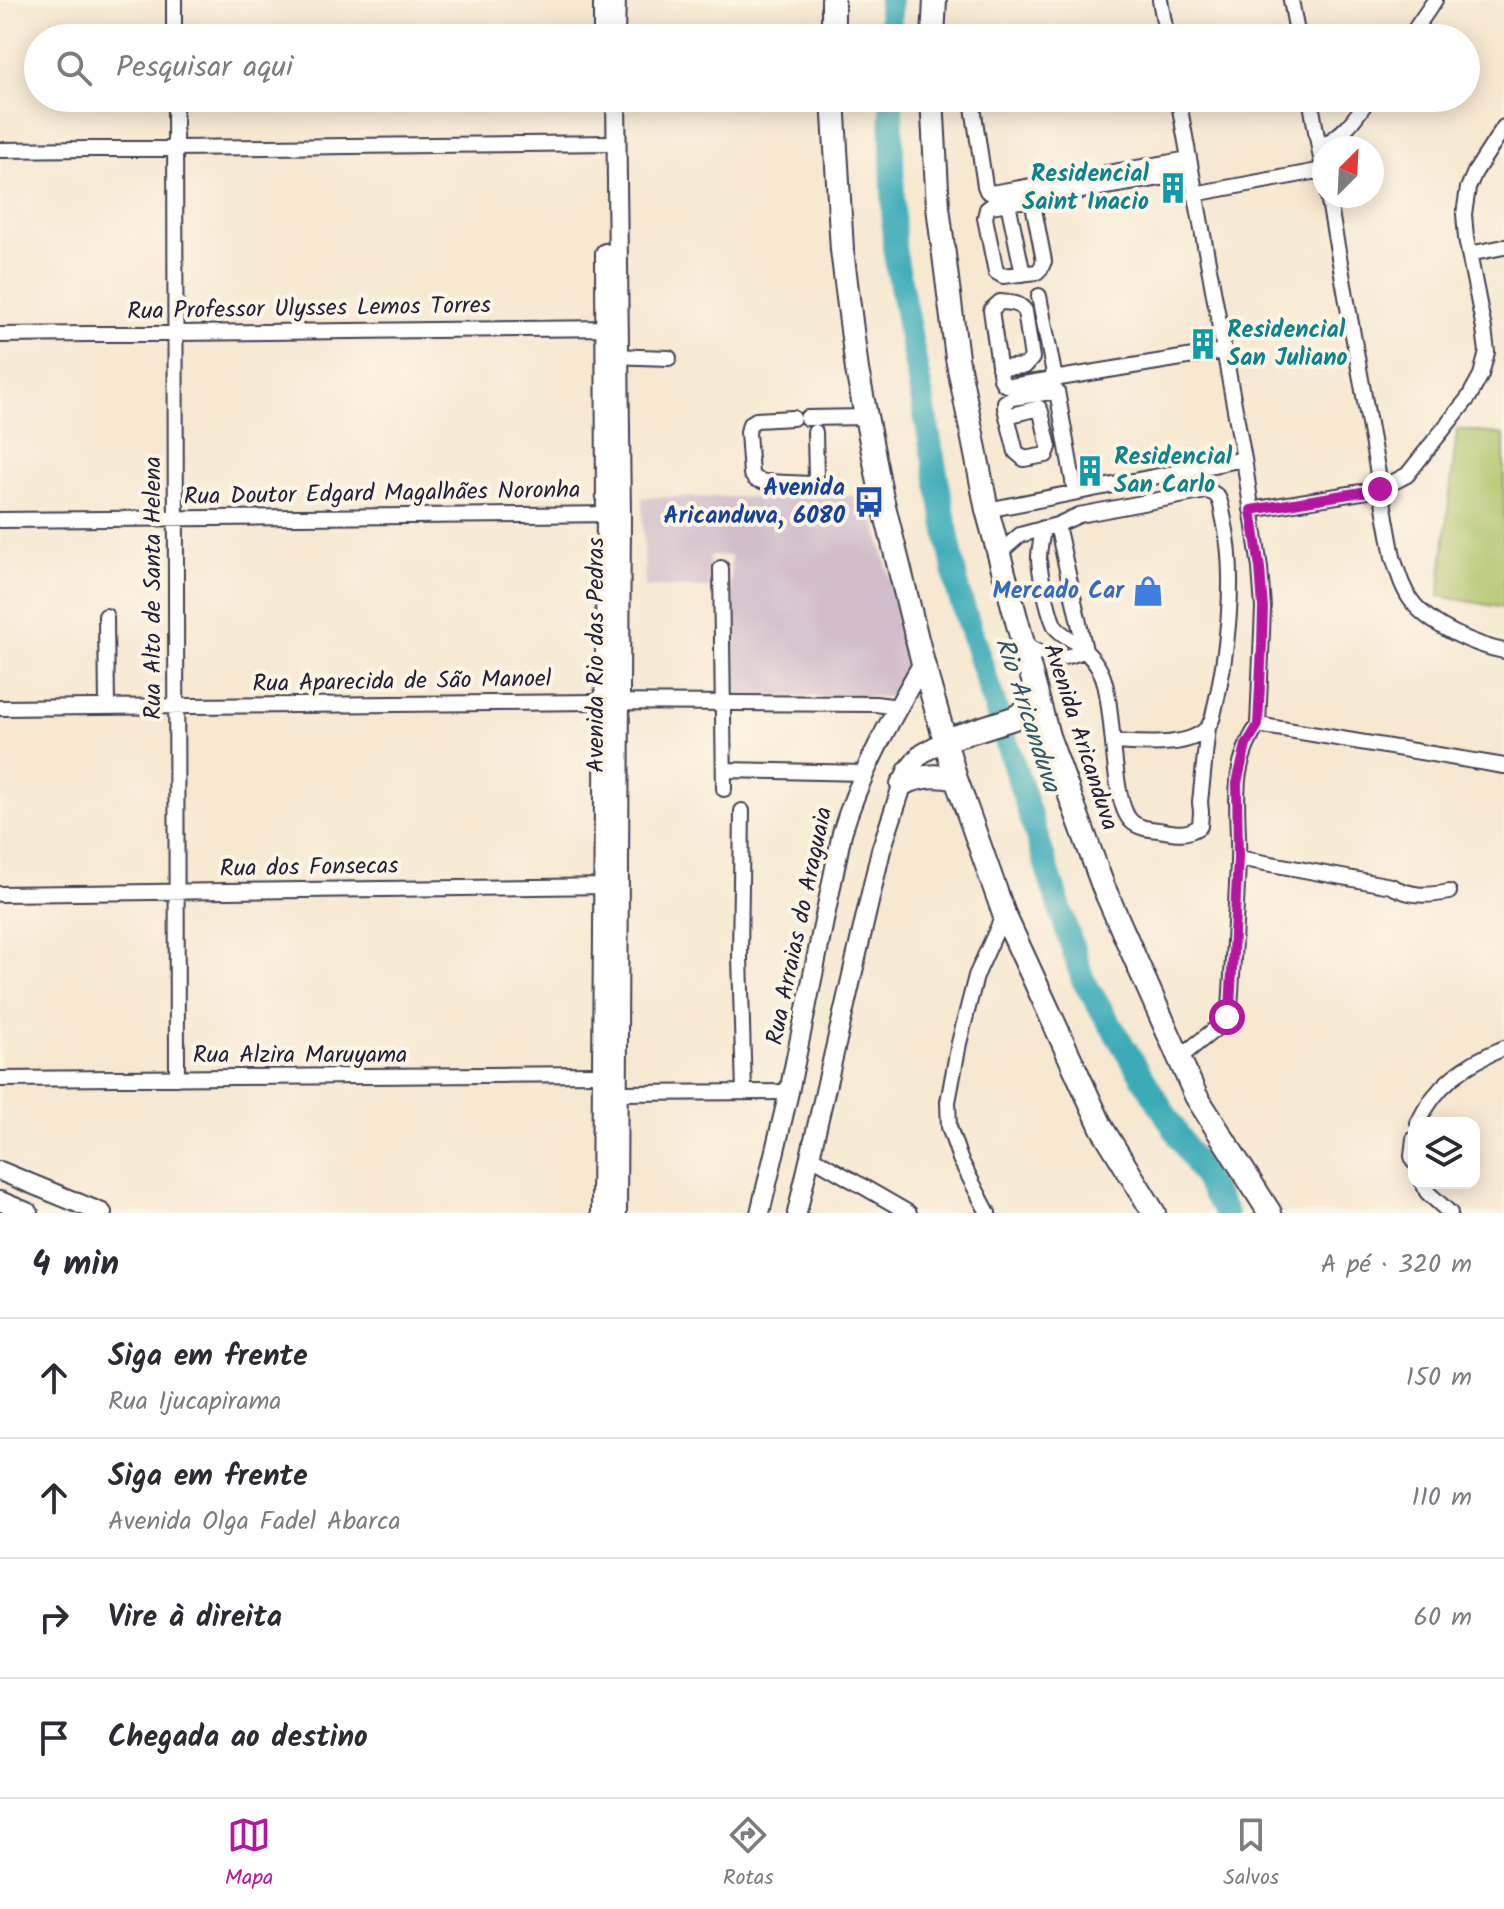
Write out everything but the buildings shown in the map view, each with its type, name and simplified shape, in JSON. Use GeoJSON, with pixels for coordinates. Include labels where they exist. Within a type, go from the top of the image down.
{"type":"FeatureCollection","features":[{"type":"Feature","properties":{"kind":"highway"},"geometry":{"type":"LineString","coordinates":[[833,0],[833,24]]}},
{"type":"Feature","properties":{"kind":"highway"},"geometry":{"type":"LineString","coordinates":[[934,24],[935,0]]}},
{"type":"Feature","properties":{"kind":"highway"},"geometry":{"type":"LineString","coordinates":[[834,112],[842,250],[857,370],[882,498],[956,779],[1004,914],[1102,1128],[1154,1213]]}},
{"type":"Feature","properties":{"kind":"highway","name":"Avenida Aricanduva"},"geometry":{"type":"LineString","coordinates":[[933,112],[938,207],[957,358],[987,510],[1036,694],[1103,886],[1196,1096],[1270,1213]]}},
{"type":"Feature","properties":{"kind":"highway"},"geometry":{"type":"LineString","coordinates":[[945,740],[1014,718],[1025,711],[1036,694]]}},
{"type":"Feature","properties":{"kind":"highway"},"geometry":{"type":"LineString","coordinates":[[902,784],[927,776],[956,779]]}},
{"type":"Feature","properties":{"kind":"main road"},"geometry":{"type":"LineString","coordinates":[[603,0],[603,24]]}},
{"type":"Feature","properties":{"kind":"main road"},"geometry":{"type":"LineString","coordinates":[[615,24],[616,0]]}},
{"type":"Feature","properties":{"kind":"main road","name":"Avenida Rio das Pedras"},"geometry":{"type":"LineString","coordinates":[[606,112],[611,143]]}},
{"type":"Feature","properties":{"kind":"main road","name":"Avenida Rio das Pedras"},"geometry":{"type":"LineString","coordinates":[[614,112],[611,143],[614,514],[611,886],[617,1213]]}},
{"type":"Feature","properties":{"kind":"main road","name":"Rua Arraias do Araguaia"},"geometry":{"type":"LineString","coordinates":[[760,1213],[789,1092],[842,833],[864,773],[923,663]]}},
{"type":"Feature","properties":{"kind":"main road"},"geometry":{"type":"LineString","coordinates":[[797,1213],[881,850],[912,763],[945,740]]}},
{"type":"Feature","properties":{"kind":"main road","name":"Avenida Rio das Pedras"},"geometry":{"type":"LineString","coordinates":[[601,1213],[601,1074],[611,886]]}},
{"type":"Feature","properties":{"kind":"main road"},"geometry":{"type":"LineString","coordinates":[[0,1171],[102,1213]]}},
{"type":"Feature","properties":{"kind":"main road"},"geometry":{"type":"LineString","coordinates":[[0,1201],[29,1213]]}},
{"type":"Feature","properties":{"kind":"street"},"geometry":{"type":"LineString","coordinates":[[174,0],[174,24]]}},
{"type":"Feature","properties":{"kind":"street"},"geometry":{"type":"LineString","coordinates":[[1160,0],[1164,24]]}},
{"type":"Feature","properties":{"kind":"street"},"geometry":{"type":"LineString","coordinates":[[1291,0],[1295,24]]}},
{"type":"Feature","properties":{"kind":"street"},"geometry":{"type":"LineString","coordinates":[[1419,24],[1435,0]]}},
{"type":"Feature","properties":{"kind":"street","name":"Rua Alto de Santa Helena"},"geometry":{"type":"LineString","coordinates":[[175,112],[177,1078]]}},
{"type":"Feature","properties":{"kind":"street"},"geometry":{"type":"LineString","coordinates":[[974,112],[985,186],[991,193],[1190,166]]}},
{"type":"Feature","properties":{"kind":"street"},"geometry":{"type":"LineString","coordinates":[[1179,1058],[1219,1026],[1230,1009],[1238,858],[1237,783],[1246,745],[1258,725],[1263,608],[1244,459],[1180,112]]}},
{"type":"Feature","properties":{"kind":"street"},"geometry":{"type":"LineString","coordinates":[[1313,112],[1317,136]]}},
{"type":"Feature","properties":{"kind":"street"},"geometry":{"type":"LineString","coordinates":[[1339,136],[1359,112]]}},
{"type":"Feature","properties":{"kind":"street"},"geometry":{"type":"LineString","coordinates":[[1251,510],[1380,489],[1407,475],[1469,397],[1481,375],[1487,352],[1464,214],[1468,188],[1475,172],[1504,127]]}},
{"type":"Feature","properties":{"kind":"street"},"geometry":{"type":"LineString","coordinates":[[0,150],[611,143]]}},
{"type":"Feature","properties":{"kind":"street"},"geometry":{"type":"LineString","coordinates":[[1032,199],[1044,261],[1037,272],[1003,276],[996,272],[985,218],[991,206],[1190,166]]}},
{"type":"Feature","properties":{"kind":"street"},"geometry":{"type":"LineString","coordinates":[[1194,194],[1312,175]]}},
{"type":"Feature","properties":{"kind":"street"},"geometry":{"type":"LineString","coordinates":[[1008,203],[1023,274]]}},
{"type":"Feature","properties":{"kind":"street"},"geometry":{"type":"LineString","coordinates":[[1330,208],[1393,557],[1403,587],[1415,605],[1431,619],[1465,638],[1504,651]]}},
{"type":"Feature","properties":{"kind":"street"},"geometry":{"type":"LineString","coordinates":[[1469,254],[1504,247]]}},
{"type":"Feature","properties":{"kind":"street"},"geometry":{"type":"LineString","coordinates":[[1039,296],[1055,379]]}},
{"type":"Feature","properties":{"kind":"street"},"geometry":{"type":"LineString","coordinates":[[999,368],[1025,366],[1032,358],[1025,311],[1021,306],[1000,302],[991,310],[999,368],[1001,379],[1011,386],[1224,351]]}},
{"type":"Feature","properties":{"kind":"street","name":"Rua Professor Ulysses Lemos Torres"},"geometry":{"type":"LineString","coordinates":[[0,335],[611,328]]}},
{"type":"Feature","properties":{"kind":"street"},"geometry":{"type":"LineString","coordinates":[[612,356],[669,358]]}},
{"type":"Feature","properties":{"kind":"street"},"geometry":{"type":"LineString","coordinates":[[1007,416],[1005,402],[1012,398],[1057,391],[1075,492]]}},
{"type":"Feature","properties":{"kind":"street"},"geometry":{"type":"LineString","coordinates":[[809,423],[814,482],[765,482],[755,479],[751,474],[748,432],[750,424],[756,420],[809,423],[866,417]]}},
{"type":"Feature","properties":{"kind":"street"},"geometry":{"type":"LineString","coordinates":[[987,510],[1244,459]]}},
{"type":"Feature","properties":{"kind":"street"},"geometry":{"type":"LineString","coordinates":[[998,554],[1020,535],[1079,515],[1206,491],[1217,496],[1228,537],[1226,640],[1218,698],[1208,727],[1200,826],[1191,833],[1142,828],[1132,823],[1125,813],[1118,788],[1103,678],[1085,650],[1058,630],[1052,621],[1040,565],[1050,526]]}},
{"type":"Feature","properties":{"kind":"street","name":"Rua Doutor Edgard Magalhães Noronha"},"geometry":{"type":"LineString","coordinates":[[0,520],[614,514]]}},
{"type":"Feature","properties":{"kind":"street"},"geometry":{"type":"LineString","coordinates":[[1050,526],[1085,650]]}},
{"type":"Feature","properties":{"kind":"street"},"geometry":{"type":"LineString","coordinates":[[721,568],[724,789]]}},
{"type":"Feature","properties":{"kind":"street"},"geometry":{"type":"LineString","coordinates":[[106,616],[107,707]]}},
{"type":"Feature","properties":{"kind":"street"},"geometry":{"type":"LineString","coordinates":[[1022,643],[1052,658],[1064,658],[1085,650]]}},
{"type":"Feature","properties":{"kind":"street","name":"Rua Aparecida de São Manoel"},"geometry":{"type":"LineString","coordinates":[[0,708],[612,702],[875,704],[899,707]]}},
{"type":"Feature","properties":{"kind":"street"},"geometry":{"type":"LineString","coordinates":[[1258,725],[1504,766]]}},
{"type":"Feature","properties":{"kind":"street"},"geometry":{"type":"LineString","coordinates":[[1114,742],[1165,743],[1186,739],[1208,727]]}},
{"type":"Feature","properties":{"kind":"street"},"geometry":{"type":"LineString","coordinates":[[724,770],[864,773]]}},
{"type":"Feature","properties":{"kind":"street"},"geometry":{"type":"LineString","coordinates":[[742,811],[740,957],[744,1092]]}},
{"type":"Feature","properties":{"kind":"street"},"geometry":{"type":"LineString","coordinates":[[1238,858],[1391,886],[1406,894],[1426,896],[1449,892]]}},
{"type":"Feature","properties":{"kind":"street","name":"Rua dos Fonsecas"},"geometry":{"type":"LineString","coordinates":[[0,894],[611,886]]}},
{"type":"Feature","properties":{"kind":"street"},"geometry":{"type":"LineString","coordinates":[[988,1213],[960,1159],[949,1127],[948,1102],[976,976],[1004,914]]}},
{"type":"Feature","properties":{"kind":"street"},"geometry":{"type":"LineString","coordinates":[[1422,1117],[1435,1094],[1466,1066],[1504,1048]]}},
{"type":"Feature","properties":{"kind":"street","name":"Rua Alzira Maruyama"},"geometry":{"type":"LineString","coordinates":[[0,1079],[601,1074]]}},
{"type":"Feature","properties":{"kind":"street"},"geometry":{"type":"LineString","coordinates":[[617,1093],[789,1092]]}},
{"type":"Feature","properties":{"kind":"street"},"geometry":{"type":"LineString","coordinates":[[810,1156],[909,1213]]}},
{"type":"Feature","properties":{"kind":"street"},"geometry":{"type":"LineString","coordinates":[[1426,1189],[1450,1213]]}},
{"type":"Feature","properties":{"kind":"shaded area"},"geometry":{"type":"Polygon","coordinates":[[[868,495],[909,652],[897,697],[732,696],[731,556],[709,556],[710,588],[645,587],[642,497],[868,495]]]}},
{"type":"Feature","properties":{"kind":"green space"},"geometry":{"type":"Polygon","coordinates":[[[1457,429],[1504,435],[1504,608],[1439,596],[1457,429]]]}},
{"type":"Feature","properties":{"kind":"waterway","name":"Rio Aricanduva"},"geometry":{"type":"LineString","coordinates":[[890,0],[890,24]]}},
{"type":"Feature","properties":{"kind":"waterway","name":"Rio Aricanduva"},"geometry":{"type":"LineString","coordinates":[[891,112],[894,248],[958,591],[1083,980],[1226,1213]]}},
{"type":"Feature","properties":{"kind":"place","name":"Residencial Saint Inacio"},"geometry":{"type":"Point","coordinates":[1173,188]}},
{"type":"Feature","properties":{"kind":"place","name":"Residencial San Juliano"},"geometry":{"type":"Point","coordinates":[1203,344]}},
{"type":"Feature","properties":{"kind":"place","name":"Residencial San Carlo"},"geometry":{"type":"Point","coordinates":[1090,471]}},
{"type":"Feature","properties":{"kind":"place","name":"Avenida Aricanduva, 6080"},"geometry":{"type":"Point","coordinates":[869,502]}},
{"type":"Feature","properties":{"kind":"place","name":"Mercado Car"},"geometry":{"type":"Point","coordinates":[1148,591]}},
{"type":"Feature","properties":{"kind":"route"},"geometry":{"type":"LineString","coordinates":[[1227,1017],[1230,1009],[1238,858],[1237,783],[1241,758],[1258,725],[1262,645],[1260,568],[1251,510],[1380,489]]}}]}
